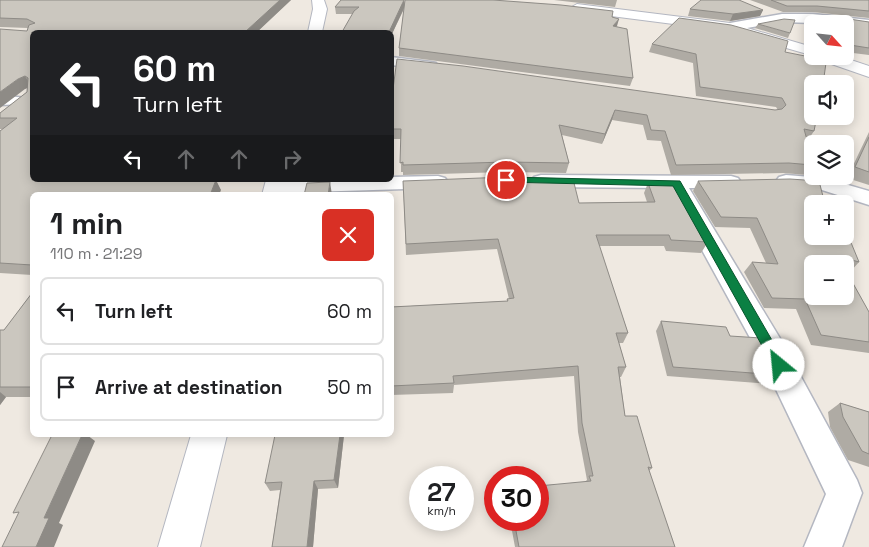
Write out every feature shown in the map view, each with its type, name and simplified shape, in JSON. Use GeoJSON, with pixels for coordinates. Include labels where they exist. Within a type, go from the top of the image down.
{"type":"FeatureCollection","features":[{"type":"Feature","properties":{"kind":"street"},"geometry":{"type":"LineString","coordinates":[[315,30],[320,9],[318,0]]}},
{"type":"Feature","properties":{"kind":"street"},"geometry":{"type":"LineString","coordinates":[[560,6],[730,26],[804,49]]}},
{"type":"Feature","properties":{"kind":"street"},"geometry":{"type":"LineString","coordinates":[[757,8],[782,18]]}},
{"type":"Feature","properties":{"kind":"street"},"geometry":{"type":"LineString","coordinates":[[856,10],[869,22]]}},
{"type":"Feature","properties":{"kind":"street"},"geometry":{"type":"LineString","coordinates":[[730,26],[782,18],[869,22]]}},
{"type":"Feature","properties":{"kind":"street"},"geometry":{"type":"LineString","coordinates":[[394,61],[445,67]]}},
{"type":"Feature","properties":{"kind":"street"},"geometry":{"type":"LineString","coordinates":[[849,65],[869,72]]}},
{"type":"Feature","properties":{"kind":"street"},"geometry":{"type":"LineString","coordinates":[[0,100],[26,97]]}},
{"type":"Feature","properties":{"kind":"street"},"geometry":{"type":"LineString","coordinates":[[0,118],[26,97]]}},
{"type":"Feature","properties":{"kind":"street"},"geometry":{"type":"LineString","coordinates":[[525,180],[824,184],[869,198]]}},
{"type":"Feature","properties":{"kind":"street"},"geometry":{"type":"LineString","coordinates":[[276,187],[458,181]]}},
{"type":"Feature","properties":{"kind":"street"},"geometry":{"type":"LineString","coordinates":[[676,183],[771,349],[844,493],[823,547]]}},
{"type":"Feature","properties":{"kind":"street"},"geometry":{"type":"LineString","coordinates":[[180,547],[208,437]]}},
{"type":"Feature","properties":{"kind":"building"},"geometry":{"type":"Polygon","coordinates":[[[0,0],[280,0],[247,30],[30,30],[30,182],[215,182],[211,192],[30,192],[30,265],[0,263],[0,131],[17,118],[0,118],[0,113],[27,92],[28,78],[25,76],[18,79],[0,92],[0,29],[27,31],[29,25],[35,23],[27,19],[0,18],[0,0]]]}},
{"type":"Feature","properties":{"kind":"building"},"geometry":{"type":"Polygon","coordinates":[[[341,0],[404,0],[390,30],[343,30],[354,11],[359,7],[335,7],[341,0]]]}},
{"type":"Feature","properties":{"kind":"building"},"geometry":{"type":"Polygon","coordinates":[[[405,0],[493,0],[613,11],[612,17],[619,19],[613,26],[627,29],[633,78],[399,48],[405,0]]]}},
{"type":"Feature","properties":{"kind":"building"},"geometry":{"type":"Polygon","coordinates":[[[701,0],[739,0],[763,10],[733,14],[690,9],[701,0]]]}},
{"type":"Feature","properties":{"kind":"building"},"geometry":{"type":"Polygon","coordinates":[[[771,0],[869,0],[869,11],[817,6],[787,6],[771,0]]]}},
{"type":"Feature","properties":{"kind":"building"},"geometry":{"type":"Polygon","coordinates":[[[679,18],[731,25],[788,41],[785,52],[804,56],[804,65],[826,65],[824,75],[804,75],[804,125],[815,125],[814,131],[804,129],[806,135],[804,135],[804,164],[676,165],[665,131],[651,130],[647,115],[615,110],[605,134],[559,125],[569,163],[507,162],[403,165],[403,162],[400,163],[401,129],[394,129],[394,82],[397,59],[463,66],[775,110],[782,109],[786,105],[782,98],[700,87],[696,54],[652,44],[679,18]]]}},
{"type":"Feature","properties":{"kind":"building"},"geometry":{"type":"Polygon","coordinates":[[[784,19],[795,20],[790,33],[758,24],[784,19]]]}},
{"type":"Feature","properties":{"kind":"building"},"geometry":{"type":"Polygon","coordinates":[[[854,20],[869,22],[869,48],[854,46],[854,20]]]}},
{"type":"Feature","properties":{"kind":"building"},"geometry":{"type":"Polygon","coordinates":[[[869,137],[869,172],[855,167],[869,137]]]}},
{"type":"Feature","properties":{"kind":"building"},"geometry":{"type":"Polygon","coordinates":[[[507,177],[573,179],[579,203],[655,202],[648,183],[675,184],[708,242],[671,240],[669,235],[596,235],[628,333],[616,333],[626,367],[618,367],[625,416],[637,416],[652,468],[648,467],[675,547],[519,547],[516,531],[549,531],[549,485],[591,481],[589,476],[593,476],[582,423],[578,366],[453,376],[454,383],[394,386],[394,307],[508,301],[507,299],[514,298],[498,239],[406,244],[403,181],[507,177]]]}},
{"type":"Feature","properties":{"kind":"building"},"geometry":{"type":"Polygon","coordinates":[[[790,179],[804,180],[804,185],[820,185],[823,195],[804,195],[804,245],[852,245],[859,262],[854,261],[854,255],[804,255],[804,299],[772,298],[752,262],[778,264],[757,218],[721,217],[698,181],[790,179]]]}},
{"type":"Feature","properties":{"kind":"building"},"geometry":{"type":"Polygon","coordinates":[[[330,182],[328,192],[305,192],[307,183],[330,182]]]}},
{"type":"Feature","properties":{"kind":"building"},"geometry":{"type":"Polygon","coordinates":[[[854,285],[869,312],[869,342],[821,335],[808,305],[854,305],[854,285]]]}},
{"type":"Feature","properties":{"kind":"building"},"geometry":{"type":"Polygon","coordinates":[[[30,296],[30,387],[0,387],[0,330],[4,330],[30,296]]]}},
{"type":"Feature","properties":{"kind":"building"},"geometry":{"type":"Polygon","coordinates":[[[661,321],[726,327],[730,336],[761,338],[778,375],[673,367],[661,321]]]}},
{"type":"Feature","properties":{"kind":"building"},"geometry":{"type":"Polygon","coordinates":[[[840,403],[869,412],[869,454],[862,451],[843,417],[840,403]]]}},
{"type":"Feature","properties":{"kind":"building"},"geometry":{"type":"Polygon","coordinates":[[[51,437],[81,437],[44,518],[49,518],[36,547],[2,547],[19,512],[13,513],[51,437]]]}},
{"type":"Feature","properties":{"kind":"building"},"geometry":{"type":"Polygon","coordinates":[[[275,437],[340,437],[334,480],[314,481],[307,547],[272,547],[282,482],[265,483],[275,437]]]}},
{"type":"Feature","properties":{"kind":"route"},"geometry":{"type":"LineString","coordinates":[[506,180],[676,183],[779,365]]}}]}
